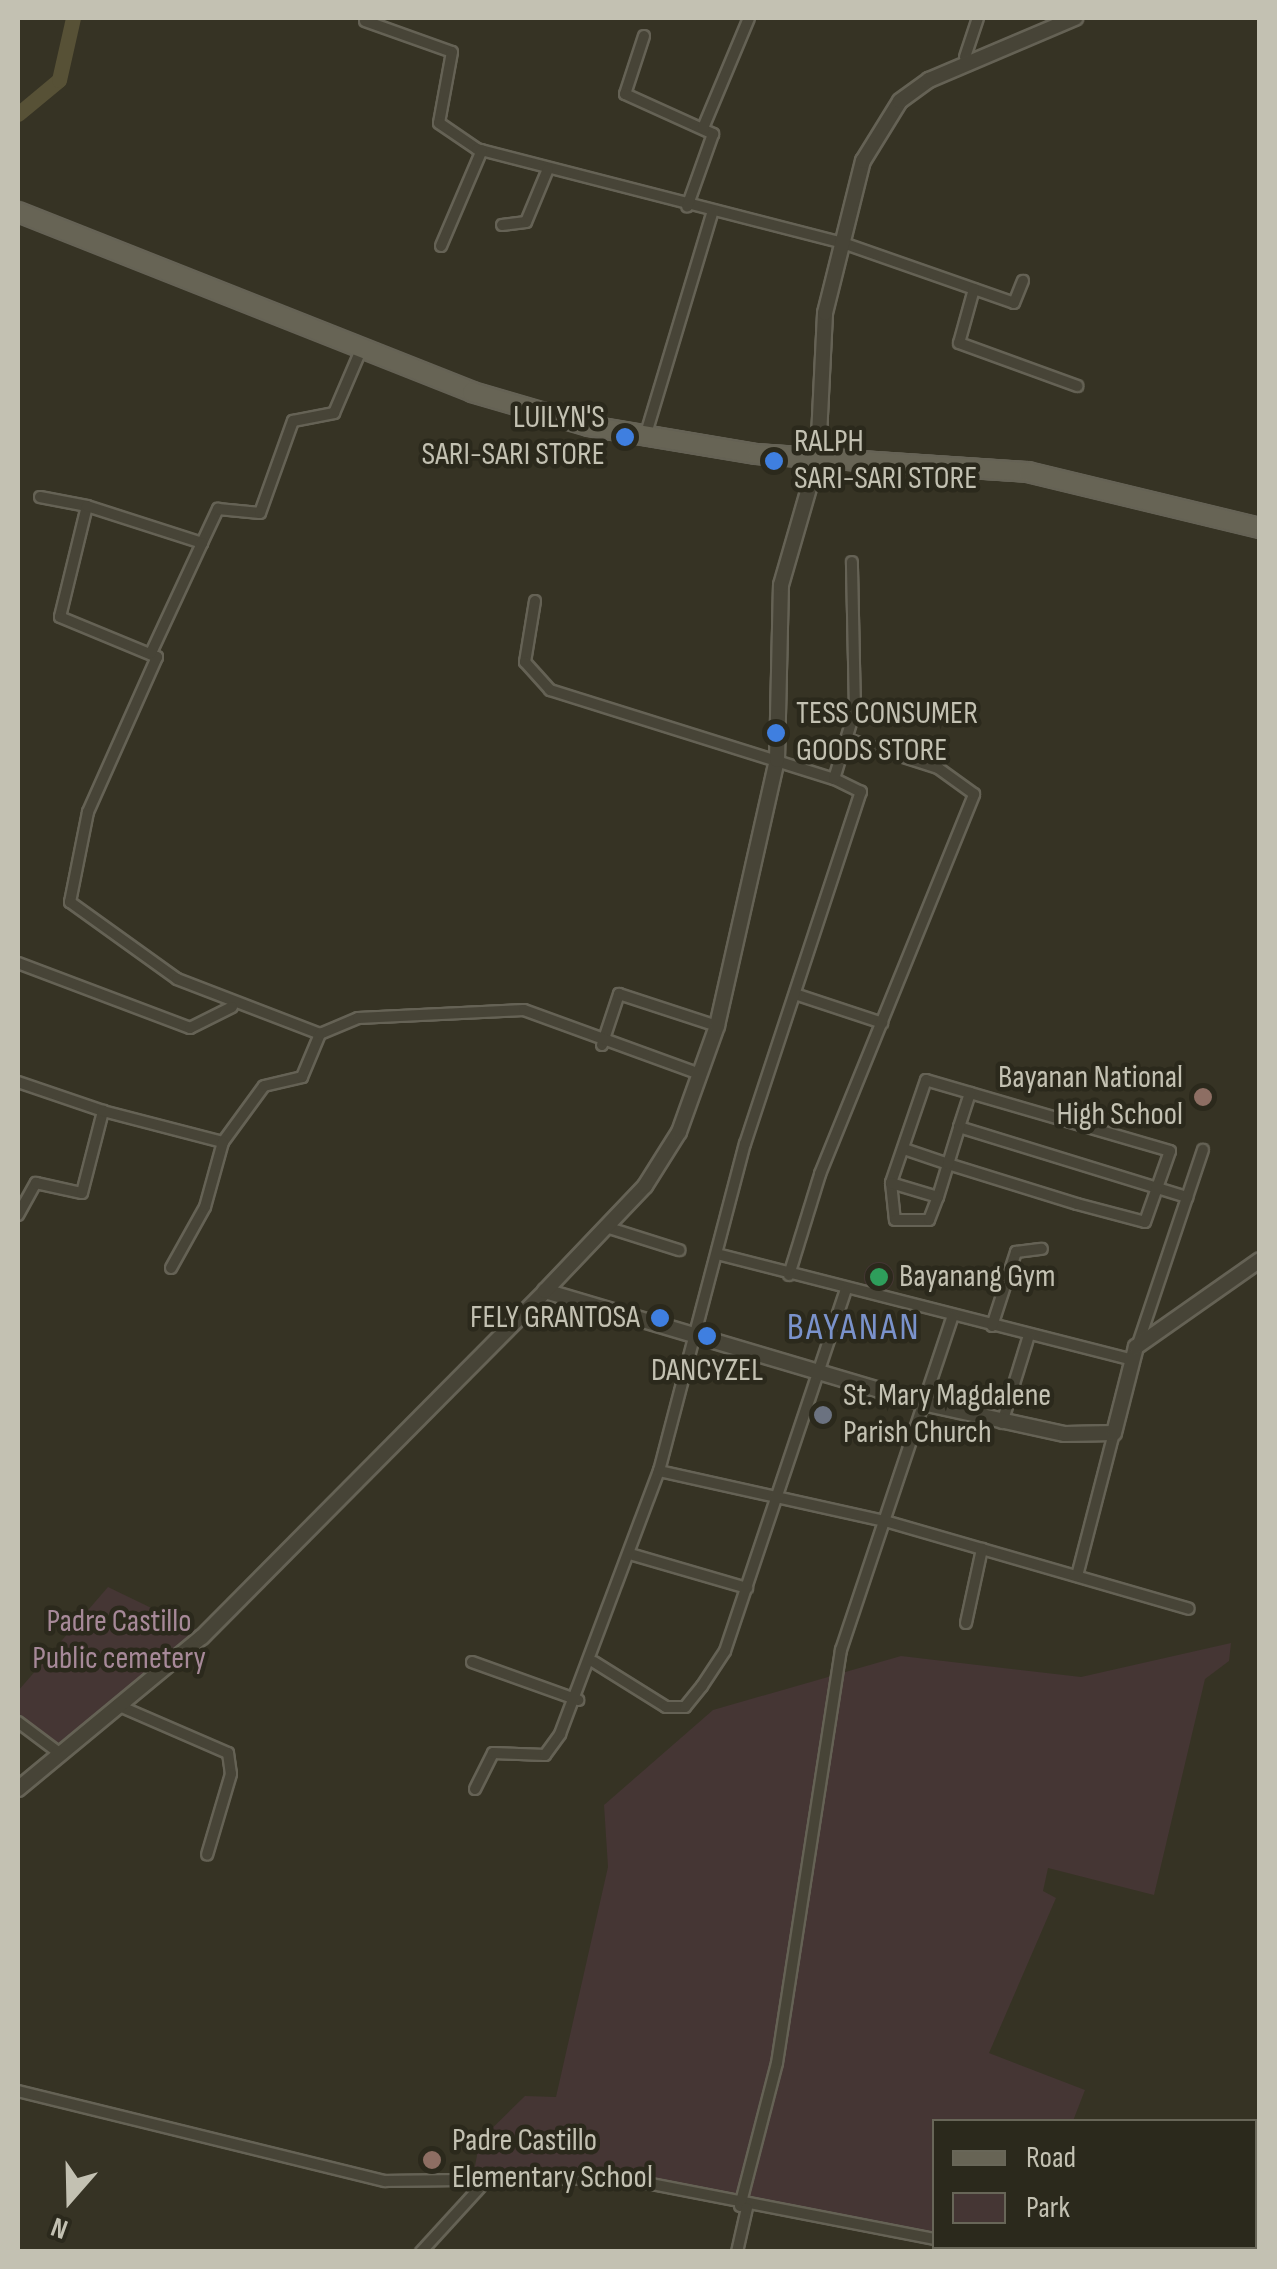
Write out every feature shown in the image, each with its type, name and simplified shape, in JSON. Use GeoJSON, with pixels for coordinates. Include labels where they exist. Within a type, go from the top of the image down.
{"type":"FeatureCollection","features":[{"type":"Feature","properties":{"kind":"main road"},"geometry":{"type":"LineString","coordinates":[[18,212],[361,350],[510,404],[644,437],[818,457],[1068,478],[1260,528]]}},
{"type":"Feature","properties":{"kind":"street"},"geometry":{"type":"LineString","coordinates":[[703,128],[749,18]]}},
{"type":"Feature","properties":{"kind":"street"},"geometry":{"type":"LineString","coordinates":[[965,57],[978,18]]}},
{"type":"Feature","properties":{"kind":"street"},"geometry":{"type":"LineString","coordinates":[[18,1788],[202,1637],[606,1228],[679,1132],[718,1026],[777,760],[780,585],[818,457],[825,313],[840,242],[874,132],[900,101],[965,57],[1075,18]]}},
{"type":"Feature","properties":{"kind":"street"},"geometry":{"type":"LineString","coordinates":[[365,20],[452,52],[439,123],[482,150],[687,207],[840,242],[1014,303],[1023,280]]}},
{"type":"Feature","properties":{"kind":"street"},"geometry":{"type":"LineString","coordinates":[[644,36],[625,94],[713,134],[687,207]]}},
{"type":"Feature","properties":{"kind":"street"},"geometry":{"type":"LineString","coordinates":[[442,246],[482,150]]}},
{"type":"Feature","properties":{"kind":"street"},"geometry":{"type":"LineString","coordinates":[[502,225],[526,222],[548,168]]}},
{"type":"Feature","properties":{"kind":"street"},"geometry":{"type":"LineString","coordinates":[[644,437],[712,213]]}},
{"type":"Feature","properties":{"kind":"street"},"geometry":{"type":"LineString","coordinates":[[974,289],[959,343],[1077,386]]}},
{"type":"Feature","properties":{"kind":"street"},"geometry":{"type":"LineString","coordinates":[[361,350],[334,413],[293,421],[264,509],[218,509],[151,654],[149,682],[88,812],[66,890],[78,914],[232,1007],[320,1034],[358,1018],[524,1010],[602,1045],[700,1074]]}},
{"type":"Feature","properties":{"kind":"street"},"geometry":{"type":"LineString","coordinates":[[40,497],[87,506],[202,542]]}},
{"type":"Feature","properties":{"kind":"street"},"geometry":{"type":"LineString","coordinates":[[87,506],[60,618],[151,654]]}},
{"type":"Feature","properties":{"kind":"street"},"geometry":{"type":"LineString","coordinates":[[834,779],[850,740],[852,562]]}},
{"type":"Feature","properties":{"kind":"street"},"geometry":{"type":"LineString","coordinates":[[475,1789],[494,1753],[545,1755],[578,1700],[594,1662],[658,1471],[692,1335],[861,792],[777,760],[550,690],[525,662],[535,601]]}},
{"type":"Feature","properties":{"kind":"street"},"geometry":{"type":"LineString","coordinates":[[789,1275],[882,1023],[974,794],[952,774],[850,740]]}},
{"type":"Feature","properties":{"kind":"street"},"geometry":{"type":"LineString","coordinates":[[18,963],[190,1028],[232,1007]]}},
{"type":"Feature","properties":{"kind":"street"},"geometry":{"type":"LineString","coordinates":[[602,1045],[618,994],[718,1026]]}},
{"type":"Feature","properties":{"kind":"street"},"geometry":{"type":"LineString","coordinates":[[795,994],[882,1023]]}},
{"type":"Feature","properties":{"kind":"street"},"geometry":{"type":"LineString","coordinates":[[170,1268],[205,1206],[223,1142],[264,1086],[302,1077],[320,1034]]}},
{"type":"Feature","properties":{"kind":"street"},"geometry":{"type":"LineString","coordinates":[[904,1149],[948,1164],[1145,1222],[1170,1151],[926,1080],[891,1183],[895,1220],[929,1220],[938,1197],[948,1164],[959,1128],[970,1094]]}},
{"type":"Feature","properties":{"kind":"street"},"geometry":{"type":"LineString","coordinates":[[18,1082],[104,1111],[223,1142]]}},
{"type":"Feature","properties":{"kind":"street"},"geometry":{"type":"LineString","coordinates":[[18,1215],[36,1182],[82,1193],[104,1111]]}},
{"type":"Feature","properties":{"kind":"street"},"geometry":{"type":"LineString","coordinates":[[959,1128],[1187,1197]]}},
{"type":"Feature","properties":{"kind":"street"},"geometry":{"type":"LineString","coordinates":[[1077,1576],[1134,1354],[1203,1150]]}},
{"type":"Feature","properties":{"kind":"street"},"geometry":{"type":"LineString","coordinates":[[891,1183],[938,1197]]}},
{"type":"Feature","properties":{"kind":"street"},"geometry":{"type":"LineString","coordinates":[[606,1228],[679,1250]]}},
{"type":"Feature","properties":{"kind":"street"},"geometry":{"type":"LineString","coordinates":[[992,1326],[1016,1252],[1042,1249]]}},
{"type":"Feature","properties":{"kind":"street"},"geometry":{"type":"LineString","coordinates":[[717,1254],[1029,1335],[1134,1354],[1260,1260]]}},
{"type":"Feature","properties":{"kind":"street"},"geometry":{"type":"LineString","coordinates":[[594,1662],[666,1707],[685,1707],[725,1651],[780,1497],[816,1374],[846,1290]]}},
{"type":"Feature","properties":{"kind":"street"},"geometry":{"type":"LineString","coordinates":[[545,1292],[816,1374],[1002,1423],[1114,1433]]}},
{"type":"Feature","properties":{"kind":"street"},"geometry":{"type":"LineString","coordinates":[[738,2252],[744,2207],[777,2063],[841,1650],[927,1404],[953,1316]]}},
{"type":"Feature","properties":{"kind":"street"},"geometry":{"type":"LineString","coordinates":[[1002,1423],[1029,1335]]}},
{"type":"Feature","properties":{"kind":"street"},"geometry":{"type":"LineString","coordinates":[[658,1471],[885,1521],[1188,1609]]}},
{"type":"Feature","properties":{"kind":"street"},"geometry":{"type":"LineString","coordinates":[[966,1623],[982,1549]]}},
{"type":"Feature","properties":{"kind":"street"},"geometry":{"type":"LineString","coordinates":[[630,1554],[746,1588]]}},
{"type":"Feature","properties":{"kind":"street"},"geometry":{"type":"LineString","coordinates":[[472,1662],[578,1700]]}},
{"type":"Feature","properties":{"kind":"street"},"geometry":{"type":"LineString","coordinates":[[116,1705],[228,1753],[232,1774],[207,1855]]}},
{"type":"Feature","properties":{"kind":"street"},"geometry":{"type":"LineString","coordinates":[[18,1722],[58,1752]]}},
{"type":"Feature","properties":{"kind":"street"},"geometry":{"type":"LineString","coordinates":[[18,2091],[385,2181],[484,2183],[621,2178],[913,2246]]}},
{"type":"Feature","properties":{"kind":"street"},"geometry":{"type":"LineString","coordinates":[[421,2252],[484,2183]]}},
{"type":"Feature","properties":{"kind":"green space","name":"Bayanang Gym"},"geometry":{"type":"Polygon","coordinates":[[[879,1262],[890,1266],[894,1277],[890,1288],[879,1292],[868,1288],[864,1277],[868,1266],[879,1262]]]}},
{"type":"Feature","properties":{"kind":"green space","name":"Padre Castillo Public cemetery"},"geometry":{"type":"Polygon","coordinates":[[[108,1587],[201,1632],[57,1744],[18,1715],[18,1691],[108,1587]]]}},
{"type":"Feature","properties":{"kind":"green space"},"geometry":{"type":"Polygon","coordinates":[[[1231,1643],[1229,1661],[1205,1679],[1154,1895],[1048,1868],[1043,1891],[1056,1898],[989,2053],[1085,2090],[1074,2119],[932,2119],[932,2232],[908,2235],[625,2173],[474,2171],[480,2140],[525,2096],[556,2097],[608,1867],[604,1805],[713,1710],[901,1656],[1081,1677],[1231,1643]]]}},
{"type":"Feature","properties":{"kind":"waterway"},"geometry":{"type":"LineString","coordinates":[[18,114],[59,80],[73,18]]}},
{"type":"Feature","properties":{"kind":"place","name":"LUILYN'S SARI-SARI STORE"},"geometry":{"type":"Point","coordinates":[625,437]}},
{"type":"Feature","properties":{"kind":"place","name":"RALPH SARI-SARI STORE"},"geometry":{"type":"Point","coordinates":[774,461]}},
{"type":"Feature","properties":{"kind":"place","name":"TESS CONSUMER GOODS STORE"},"geometry":{"type":"Point","coordinates":[776,733]}},
{"type":"Feature","properties":{"kind":"place","name":"Bayanan National High School"},"geometry":{"type":"Point","coordinates":[1203,1097]}},
{"type":"Feature","properties":{"kind":"place","name":"Bayanang Gym"},"geometry":{"type":"Point","coordinates":[879,1277]}},
{"type":"Feature","properties":{"kind":"place","name":"FELY GRANTOSA"},"geometry":{"type":"Point","coordinates":[660,1318]}},
{"type":"Feature","properties":{"kind":"place","name":"DANCYZEL"},"geometry":{"type":"Point","coordinates":[707,1336]}},
{"type":"Feature","properties":{"kind":"place","name":"St. Mary Magdalene Parish Church"},"geometry":{"type":"Point","coordinates":[823,1415]}},
{"type":"Feature","properties":{"kind":"place","name":"Padre Castillo Elementary School"},"geometry":{"type":"Point","coordinates":[432,2160]}},
{"type":"Feature","properties":{"kind":"district","name":"BAYANAN"},"geometry":{"type":"Point","coordinates":[854,1328]}}]}
